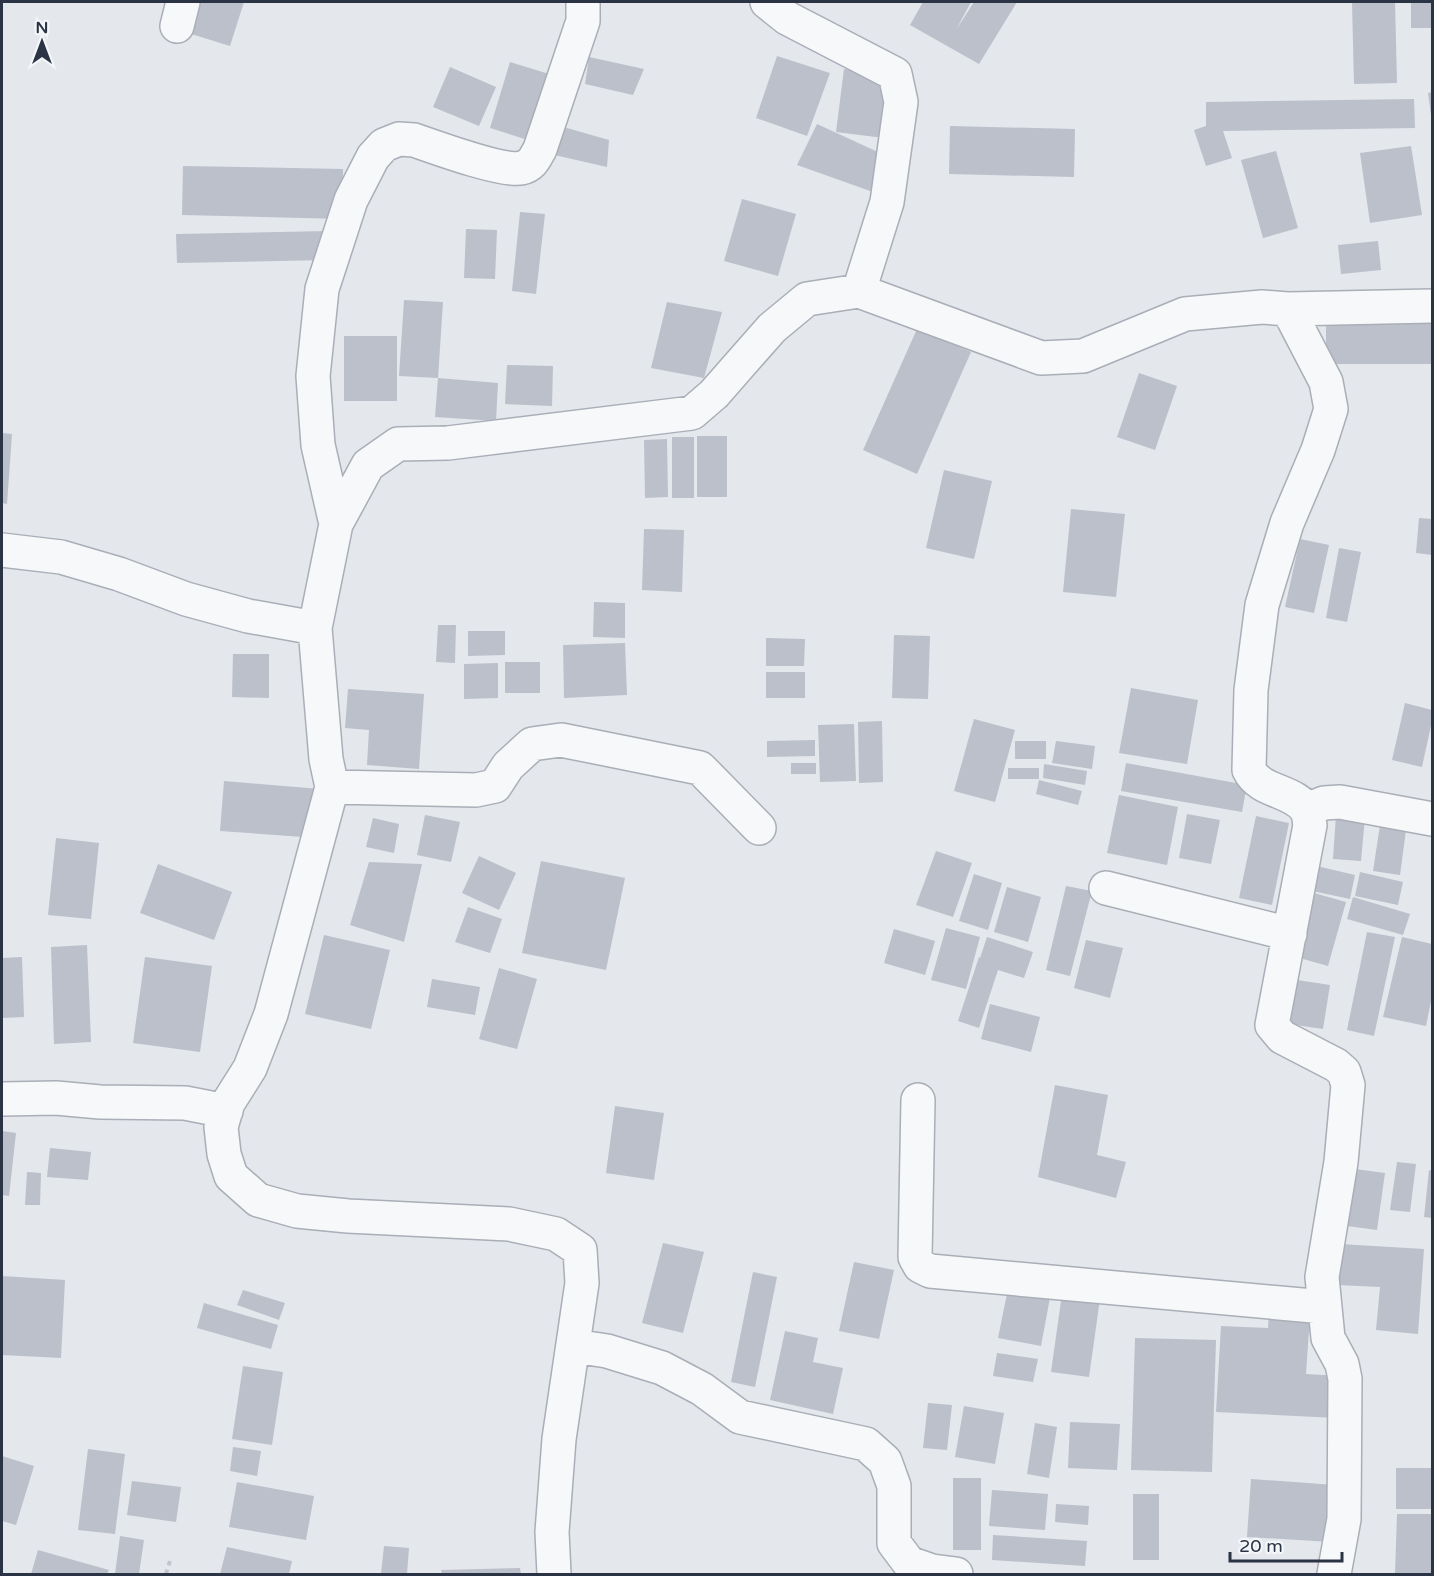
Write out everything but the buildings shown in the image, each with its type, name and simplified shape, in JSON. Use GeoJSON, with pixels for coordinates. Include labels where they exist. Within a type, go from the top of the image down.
{"type":"FeatureCollection","features":[{"type":"Feature","properties":{"kind":"street"},"geometry":{"type":"LineString","coordinates":[[336,524],[318,445],[313,376],[322,289],[351,200],[373,157],[384,145],[399,139],[414,140],[503,167],[520,169],[531,164],[540,150],[583,21],[583,2]]}},
{"type":"Feature","properties":{"kind":"street"},"geometry":{"type":"LineString","coordinates":[[767,2],[787,18],[895,74],[901,102],[887,202],[859,291]]}},
{"type":"Feature","properties":{"kind":"street"},"geometry":{"type":"LineString","coordinates":[[554,1575],[552,1532],[559,1439],[582,1283],[580,1250],[556,1234],[508,1224],[348,1216],[297,1211],[258,1200],[231,1176],[224,1154],[221,1128],[228,1103],[250,1068],[271,1014],[332,787],[326,759],[315,628],[336,524],[368,465],[398,444],[448,443],[692,413],[714,394],[772,328],[807,299],[859,291],[1041,358],[1083,356],[1185,314],[1262,307],[1288,309],[1432,306]]}},
{"type":"Feature","properties":{"kind":"street"},"geometry":{"type":"LineString","coordinates":[[1288,309],[1326,382],[1331,409],[1318,450],[1287,523],[1262,605],[1251,690],[1249,770],[1252,777],[1259,782],[1296,801],[1307,810],[1310,825],[1272,1025],[1282,1037],[1336,1065],[1344,1072],[1348,1085],[1341,1162],[1322,1277],[1328,1338],[1342,1364],[1345,1379],[1344,1519],[1334,1575]]}},
{"type":"Feature","properties":{"kind":"street"},"geometry":{"type":"LineString","coordinates":[[2,550],[61,557],[119,574],[186,599],[248,616],[315,628]]}},
{"type":"Feature","properties":{"kind":"street"},"geometry":{"type":"LineString","coordinates":[[332,787],[476,790],[495,786],[508,766],[532,744],[561,740],[700,768],[759,828]]}},
{"type":"Feature","properties":{"kind":"street"},"geometry":{"type":"LineString","coordinates":[[1307,810],[1324,803],[1340,802],[1432,819]]}},
{"type":"Feature","properties":{"kind":"street"},"geometry":{"type":"LineString","coordinates":[[1106,888],[1290,934]]}},
{"type":"Feature","properties":{"kind":"street"},"geometry":{"type":"LineString","coordinates":[[2,1099],[56,1098],[100,1102],[185,1103],[226,1111]]}},
{"type":"Feature","properties":{"kind":"street"},"geometry":{"type":"LineString","coordinates":[[918,1100],[915,1257],[920,1266],[930,1271],[1324,1307]]}},
{"type":"Feature","properties":{"kind":"street"},"geometry":{"type":"LineString","coordinates":[[574,1346],[607,1351],[662,1368],[702,1389],[740,1417],[866,1444],[885,1461],[894,1486],[894,1543],[909,1563],[932,1571],[956,1575]]}},
{"type":"Feature","properties":{"kind":"path"},"geometry":{"type":"LineString","coordinates":[[166,1575],[170,1561]]}}]}
